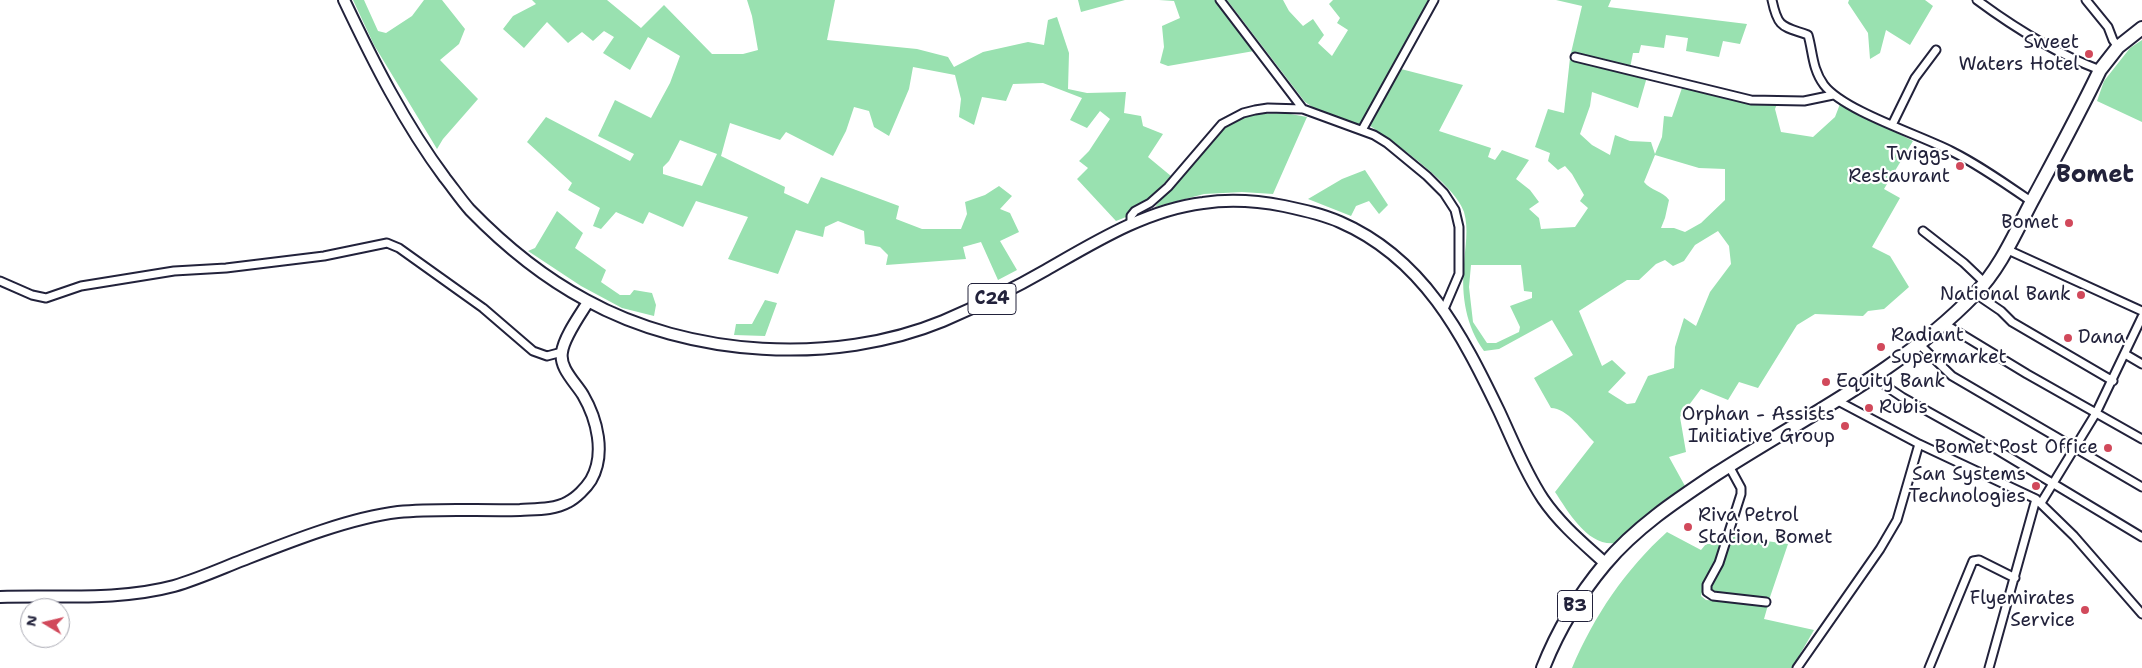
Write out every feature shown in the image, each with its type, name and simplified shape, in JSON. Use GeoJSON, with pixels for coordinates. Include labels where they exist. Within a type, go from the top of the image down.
{"type":"FeatureCollection","features":[{"type":"Feature","properties":{"kind":"highway"},"geometry":{"type":"LineString","coordinates":[[1729,466],[1876,375],[1919,344],[1976,294],[2008,250],[2100,70],[2118,47],[2142,28]]}},
{"type":"Feature","properties":{"kind":"highway","name":"B3"},"geometry":{"type":"LineString","coordinates":[[1543,668],[1559,631],[1606,563],[1666,508],[1729,466]]}},
{"type":"Feature","properties":{"kind":"main road","name":"C24"},"geometry":{"type":"LineString","coordinates":[[344,0],[377,67],[412,129],[437,167],[468,208],[491,231],[533,266],[588,302],[656,329],[722,344],[774,350],[855,344],[886,339],[941,322],[992,298],[1086,246],[1131,225],[1153,216],[1202,203],[1265,203],[1321,215],[1345,224],[1384,247],[1425,285],[1465,343],[1541,496],[1570,531],[1606,563]]}},
{"type":"Feature","properties":{"kind":"main road"},"geometry":{"type":"LineString","coordinates":[[0,597],[143,592],[194,580],[311,536],[386,514],[437,509],[486,511],[540,509],[567,503],[591,479],[598,461],[598,445],[593,416],[582,394],[565,369],[562,352],[588,302]]}},
{"type":"Feature","properties":{"kind":"street"},"geometry":{"type":"LineString","coordinates":[[1220,0],[1303,110]]}},
{"type":"Feature","properties":{"kind":"street"},"geometry":{"type":"LineString","coordinates":[[1362,130],[1434,0]]}},
{"type":"Feature","properties":{"kind":"street"},"geometry":{"type":"LineString","coordinates":[[1772,0],[1776,16],[1783,26],[1808,35],[1814,66],[1823,84],[1833,95],[1892,125],[1953,152],[2032,202]]}},
{"type":"Feature","properties":{"kind":"street"},"geometry":{"type":"LineString","coordinates":[[1977,0],[2030,37],[2069,58],[2100,70]]}},
{"type":"Feature","properties":{"kind":"street"},"geometry":{"type":"LineString","coordinates":[[2086,0],[2108,26],[2113,40],[2118,47]]}},
{"type":"Feature","properties":{"kind":"street"},"geometry":{"type":"LineString","coordinates":[[1892,125],[1915,78],[1936,50]]}},
{"type":"Feature","properties":{"kind":"street"},"geometry":{"type":"LineString","coordinates":[[1574,57],[1751,100],[1804,101],[1833,95]]}},
{"type":"Feature","properties":{"kind":"street"},"geometry":{"type":"LineString","coordinates":[[1131,225],[1131,216],[1134,210],[1150,203],[1168,187],[1222,124],[1243,113],[1255,110],[1268,108],[1303,110],[1362,130],[1387,143],[1427,176],[1444,193],[1455,210],[1459,228],[1459,274],[1444,310]]}},
{"type":"Feature","properties":{"kind":"street"},"geometry":{"type":"LineString","coordinates":[[1923,231],[1959,258],[1985,283]]}},
{"type":"Feature","properties":{"kind":"street"},"geometry":{"type":"LineString","coordinates":[[0,281],[32,295],[46,298],[81,286],[174,271],[226,268],[324,256],[387,243],[399,248],[483,308],[533,351],[547,356],[562,352]]}},
{"type":"Feature","properties":{"kind":"street"},"geometry":{"type":"LineString","coordinates":[[2008,250],[2142,312]]}},
{"type":"Feature","properties":{"kind":"street"},"geometry":{"type":"LineString","coordinates":[[1976,294],[2001,311],[2012,322],[2113,381]]}},
{"type":"Feature","properties":{"kind":"street"},"geometry":{"type":"LineString","coordinates":[[1989,668],[2039,501],[2076,449],[2113,381],[2142,317]]}},
{"type":"Feature","properties":{"kind":"street"},"geometry":{"type":"LineString","coordinates":[[1942,323],[2142,439]]}},
{"type":"Feature","properties":{"kind":"street"},"geometry":{"type":"LineString","coordinates":[[1919,344],[1952,376],[2142,487]]}},
{"type":"Feature","properties":{"kind":"street"},"geometry":{"type":"LineString","coordinates":[[2125,354],[2142,364]]}},
{"type":"Feature","properties":{"kind":"street"},"geometry":{"type":"LineString","coordinates":[[1876,375],[1887,387],[1902,397],[1999,451],[2142,537]]}},
{"type":"Feature","properties":{"kind":"street"},"geometry":{"type":"LineString","coordinates":[[1836,400],[1919,444],[2039,501],[2142,614]]}},
{"type":"Feature","properties":{"kind":"street"},"geometry":{"type":"LineString","coordinates":[[1797,668],[1880,549],[1897,520],[1919,444]]}},
{"type":"Feature","properties":{"kind":"street"},"geometry":{"type":"LineString","coordinates":[[1729,466],[1741,488],[1742,494],[1719,563],[1707,585],[1707,592],[1713,596],[1766,602]]}},
{"type":"Feature","properties":{"kind":"street"},"geometry":{"type":"LineString","coordinates":[[1930,668],[1973,561],[1982,562],[2015,578]]}},
{"type":"Feature","properties":{"kind":"green space"},"geometry":{"type":"Polygon","coordinates":[[[353,0],[364,0],[378,31],[386,33],[412,16],[424,0],[442,0],[465,29],[459,44],[440,60],[478,99],[443,139],[437,149],[374,45],[353,0]]]}},
{"type":"Feature","properties":{"kind":"green space"},"geometry":{"type":"Polygon","coordinates":[[[532,0],[607,0],[641,28],[664,5],[712,54],[743,54],[758,50],[747,0],[835,0],[827,40],[917,49],[948,57],[954,67],[983,52],[1028,42],[1044,45],[1048,20],[1057,17],[1069,53],[1068,89],[1087,93],[1126,92],[1124,113],[1141,116],[1143,126],[1163,134],[1148,157],[1171,176],[1149,199],[1132,207],[1126,217],[1116,221],[1077,179],[1088,168],[1079,161],[1089,151],[1110,119],[1100,111],[1087,128],[1070,120],[1082,98],[1043,83],[1013,84],[1006,101],[982,97],[974,125],[959,117],[961,99],[955,75],[913,67],[909,89],[889,136],[874,127],[869,111],[854,107],[846,131],[833,156],[786,132],[780,140],[730,123],[721,156],[785,187],[784,193],[808,204],[821,177],[899,206],[896,219],[922,229],[961,229],[967,214],[965,202],[985,195],[999,186],[1012,196],[1000,209],[1010,213],[1019,232],[1000,241],[1017,270],[998,280],[981,242],[963,247],[966,259],[886,265],[888,255],[880,247],[865,244],[864,231],[838,221],[825,227],[823,237],[796,230],[778,274],[728,259],[748,217],[696,201],[683,227],[649,212],[643,224],[616,212],[601,229],[593,226],[600,208],[568,190],[572,183],[527,142],[546,117],[630,161],[634,154],[598,136],[615,100],[651,118],[670,83],[680,56],[648,37],[630,70],[603,53],[614,37],[604,31],[593,41],[582,32],[568,43],[547,22],[524,48],[503,29],[513,16],[536,4],[532,0]],[[680,140],[669,161],[663,167],[663,174],[702,186],[717,154],[680,140]]]}},
{"type":"Feature","properties":{"kind":"green space"},"geometry":{"type":"Polygon","coordinates":[[[1078,0],[1125,0],[1081,12],[1078,0]]]}},
{"type":"Feature","properties":{"kind":"green space"},"geometry":{"type":"Polygon","coordinates":[[[1159,0],[1217,0],[1254,51],[1168,66],[1160,63],[1164,47],[1162,26],[1180,18],[1174,1],[1159,0]]]}},
{"type":"Feature","properties":{"kind":"green space"},"geometry":{"type":"Polygon","coordinates":[[[1227,0],[1283,0],[1289,11],[1303,26],[1313,19],[1324,35],[1318,43],[1332,56],[1348,30],[1337,23],[1340,18],[1329,4],[1333,0],[1429,0],[1361,125],[1317,110],[1305,102],[1227,0]]]}},
{"type":"Feature","properties":{"kind":"green space"},"geometry":{"type":"Polygon","coordinates":[[[1556,0],[1611,0],[1608,7],[1747,24],[1740,44],[1723,41],[1719,57],[1686,51],[1688,38],[1666,35],[1664,48],[1641,45],[1639,53],[1633,53],[1630,68],[1571,53],[1582,6],[1556,0]]]}},
{"type":"Feature","properties":{"kind":"green space"},"geometry":{"type":"Polygon","coordinates":[[[1849,0],[1925,0],[1933,6],[1910,45],[1886,30],[1880,53],[1870,59],[1868,33],[1848,3],[1849,0]]]}},
{"type":"Feature","properties":{"kind":"green space"},"geometry":{"type":"Polygon","coordinates":[[[2142,40],[2142,122],[2097,101],[2104,81],[2130,48],[2142,40]]]}},
{"type":"Feature","properties":{"kind":"green space"},"geometry":{"type":"Polygon","coordinates":[[[1570,58],[1647,77],[1638,108],[1592,92],[1590,106],[1580,134],[1592,145],[1610,155],[1615,135],[1630,141],[1651,142],[1655,154],[1662,137],[1664,116],[1672,117],[1683,85],[1750,102],[1777,104],[1775,109],[1781,132],[1813,137],[1835,117],[1840,104],[1913,141],[1884,189],[1900,198],[1872,247],[1890,256],[1909,287],[1884,309],[1868,311],[1863,316],[1815,314],[1797,325],[1758,388],[1739,382],[1728,400],[1701,389],[1680,417],[1686,452],[1669,457],[1685,486],[1659,504],[1616,543],[1606,543],[1588,534],[1580,527],[1555,492],[1594,442],[1569,416],[1557,409],[1551,408],[1534,378],[1573,355],[1552,320],[1499,349],[1484,351],[1469,321],[1464,299],[1463,277],[1466,231],[1464,212],[1449,189],[1422,164],[1369,125],[1401,69],[1463,85],[1439,131],[1491,148],[1488,157],[1495,160],[1502,150],[1529,160],[1516,179],[1530,190],[1539,202],[1529,209],[1539,218],[1541,229],[1575,227],[1588,208],[1580,201],[1584,195],[1565,166],[1558,170],[1548,161],[1550,153],[1535,147],[1548,109],[1564,113],[1570,58]],[[1655,155],[1644,182],[1669,200],[1661,228],[1674,228],[1685,232],[1701,223],[1725,200],[1725,169],[1699,168],[1655,155]],[[1718,231],[1695,245],[1684,261],[1673,266],[1665,260],[1656,264],[1639,280],[1627,280],[1579,311],[1602,366],[1612,360],[1626,373],[1608,392],[1627,404],[1635,403],[1648,376],[1674,368],[1675,347],[1684,318],[1696,326],[1710,292],[1731,264],[1729,246],[1718,231]],[[1471,265],[1469,287],[1473,322],[1487,343],[1496,343],[1519,332],[1520,327],[1510,306],[1532,298],[1532,292],[1524,291],[1521,265],[1471,265]]]}},
{"type":"Feature","properties":{"kind":"green space"},"geometry":{"type":"Polygon","coordinates":[[[1285,113],[1307,117],[1273,194],[1242,192],[1204,194],[1155,207],[1212,138],[1229,123],[1253,114],[1285,113]]]}},
{"type":"Feature","properties":{"kind":"green space"},"geometry":{"type":"Polygon","coordinates":[[[1365,170],[1388,205],[1379,214],[1369,201],[1356,206],[1351,216],[1308,199],[1342,179],[1365,170]]]}},
{"type":"Feature","properties":{"kind":"green space"},"geometry":{"type":"Polygon","coordinates":[[[557,211],[583,233],[575,248],[606,270],[601,282],[620,295],[630,295],[634,290],[652,293],[656,305],[654,316],[622,308],[581,286],[528,251],[535,248],[557,211]]]}},
{"type":"Feature","properties":{"kind":"green space"},"geometry":{"type":"Polygon","coordinates":[[[765,300],[777,303],[765,336],[734,335],[736,324],[752,324],[765,300]]]}},
{"type":"Feature","properties":{"kind":"green space"},"geometry":{"type":"Polygon","coordinates":[[[1667,532],[1701,550],[1706,544],[1720,544],[1701,596],[1706,600],[1768,605],[1764,619],[1814,630],[1792,668],[1572,668],[1590,630],[1612,595],[1624,578],[1667,532]]]}},
{"type":"Feature","properties":{"kind":"green space"},"geometry":{"type":"Polygon","coordinates":[[[1730,536],[1788,544],[1769,600],[1713,593],[1710,590],[1730,536]]]}},
{"type":"Feature","properties":{"kind":"place","name":"Sweet Waters Hotel"},"geometry":{"type":"Point","coordinates":[2089,54]}},
{"type":"Feature","properties":{"kind":"place","name":"Twiggs Restaurant"},"geometry":{"type":"Point","coordinates":[1960,166]}},
{"type":"Feature","properties":{"kind":"place","name":"Bomet"},"geometry":{"type":"Point","coordinates":[2069,223]}},
{"type":"Feature","properties":{"kind":"place","name":"National Bank"},"geometry":{"type":"Point","coordinates":[2081,295]}},
{"type":"Feature","properties":{"kind":"place","name":"Dana"},"geometry":{"type":"Point","coordinates":[2068,338]}},
{"type":"Feature","properties":{"kind":"place","name":"Radiant Supermarket"},"geometry":{"type":"Point","coordinates":[1881,347]}},
{"type":"Feature","properties":{"kind":"place","name":"Equity Bank"},"geometry":{"type":"Point","coordinates":[1826,382]}},
{"type":"Feature","properties":{"kind":"place","name":"Rubis"},"geometry":{"type":"Point","coordinates":[1869,408]}},
{"type":"Feature","properties":{"kind":"place","name":"Orphan - Assists Initiative Group"},"geometry":{"type":"Point","coordinates":[1845,426]}},
{"type":"Feature","properties":{"kind":"place","name":"Bomet Post Office"},"geometry":{"type":"Point","coordinates":[2108,448]}},
{"type":"Feature","properties":{"kind":"place","name":"San Systems Technologies"},"geometry":{"type":"Point","coordinates":[2036,486]}},
{"type":"Feature","properties":{"kind":"place","name":"Riva Petrol Station, Bomet"},"geometry":{"type":"Point","coordinates":[1688,527]}},
{"type":"Feature","properties":{"kind":"place","name":"Flyemirates Service"},"geometry":{"type":"Point","coordinates":[2085,610]}},
{"type":"Feature","properties":{"kind":"district","name":"Bomet"},"geometry":{"type":"Point","coordinates":[2095,176]}}]}
